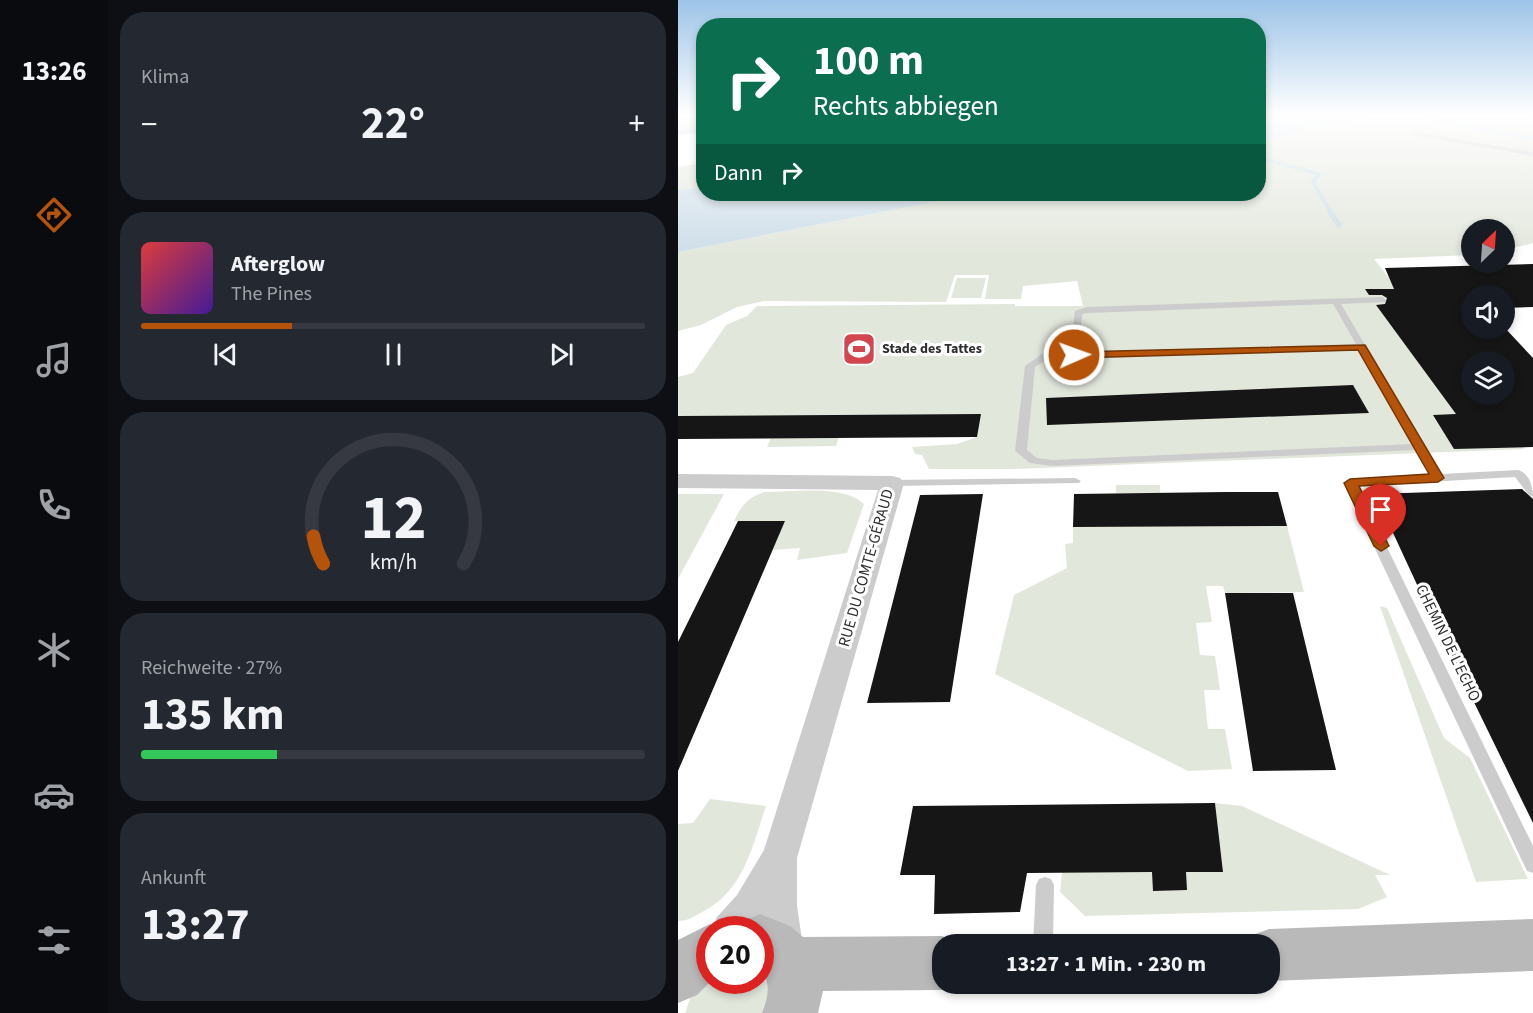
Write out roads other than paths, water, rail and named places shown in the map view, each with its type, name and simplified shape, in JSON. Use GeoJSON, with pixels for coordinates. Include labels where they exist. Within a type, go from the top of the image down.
{"type":"FeatureCollection","features":[{"type":"Feature","properties":{"kind":"street","name":"RUE DU COMTE-GÉRAUD"},"geometry":{"type":"LineString","coordinates":[[678,481],[892,483],[780,856],[743,916]]}},
{"type":"Feature","properties":{"kind":"street","name":"RUE DU COMTE-GÉRAUD"},"geometry":{"type":"LineString","coordinates":[[780,856],[778,906],[781,967]]}},
{"type":"Feature","properties":{"kind":"street"},"geometry":{"type":"LineString","coordinates":[[1280,955],[1533,945]]}},
{"type":"Feature","properties":{"kind":"street"},"geometry":{"type":"LineString","coordinates":[[781,967],[932,963]]}},
{"type":"Feature","properties":{"kind":"lane"},"geometry":{"type":"LineString","coordinates":[[1074,355],[1078,313],[1087,310],[1382,300]]}},
{"type":"Feature","properties":{"kind":"lane"},"geometry":{"type":"LineString","coordinates":[[1336,302],[1438,478]]}},
{"type":"Feature","properties":{"kind":"lane"},"geometry":{"type":"LineString","coordinates":[[1362,347],[1045,356],[1030,366],[1021,451],[1034,461],[1053,463],[1420,447]]}},
{"type":"Feature","properties":{"kind":"lane","name":"CHEMIN DE L'ECHO"},"geometry":{"type":"LineString","coordinates":[[1533,493],[1518,473],[1350,483],[1533,865]]}},
{"type":"Feature","properties":{"kind":"lane"},"geometry":{"type":"LineString","coordinates":[[892,483],[1075,481]]}},
{"type":"Feature","properties":{"kind":"lane"},"geometry":{"type":"LineString","coordinates":[[1043,934],[1045,885]]}},
{"type":"Feature","properties":{"kind":"waterway"},"geometry":{"type":"LineString","coordinates":[[1272,161],[1319,174],[1313,182],[1331,213]]}},
{"type":"Feature","properties":{"kind":"waterway"},"geometry":{"type":"LineString","coordinates":[[1330,212],[1339,225]]}},
{"type":"Feature","properties":{"kind":"place","name":"Stade des Tattes"},"geometry":{"type":"Point","coordinates":[859,349]}}]}
